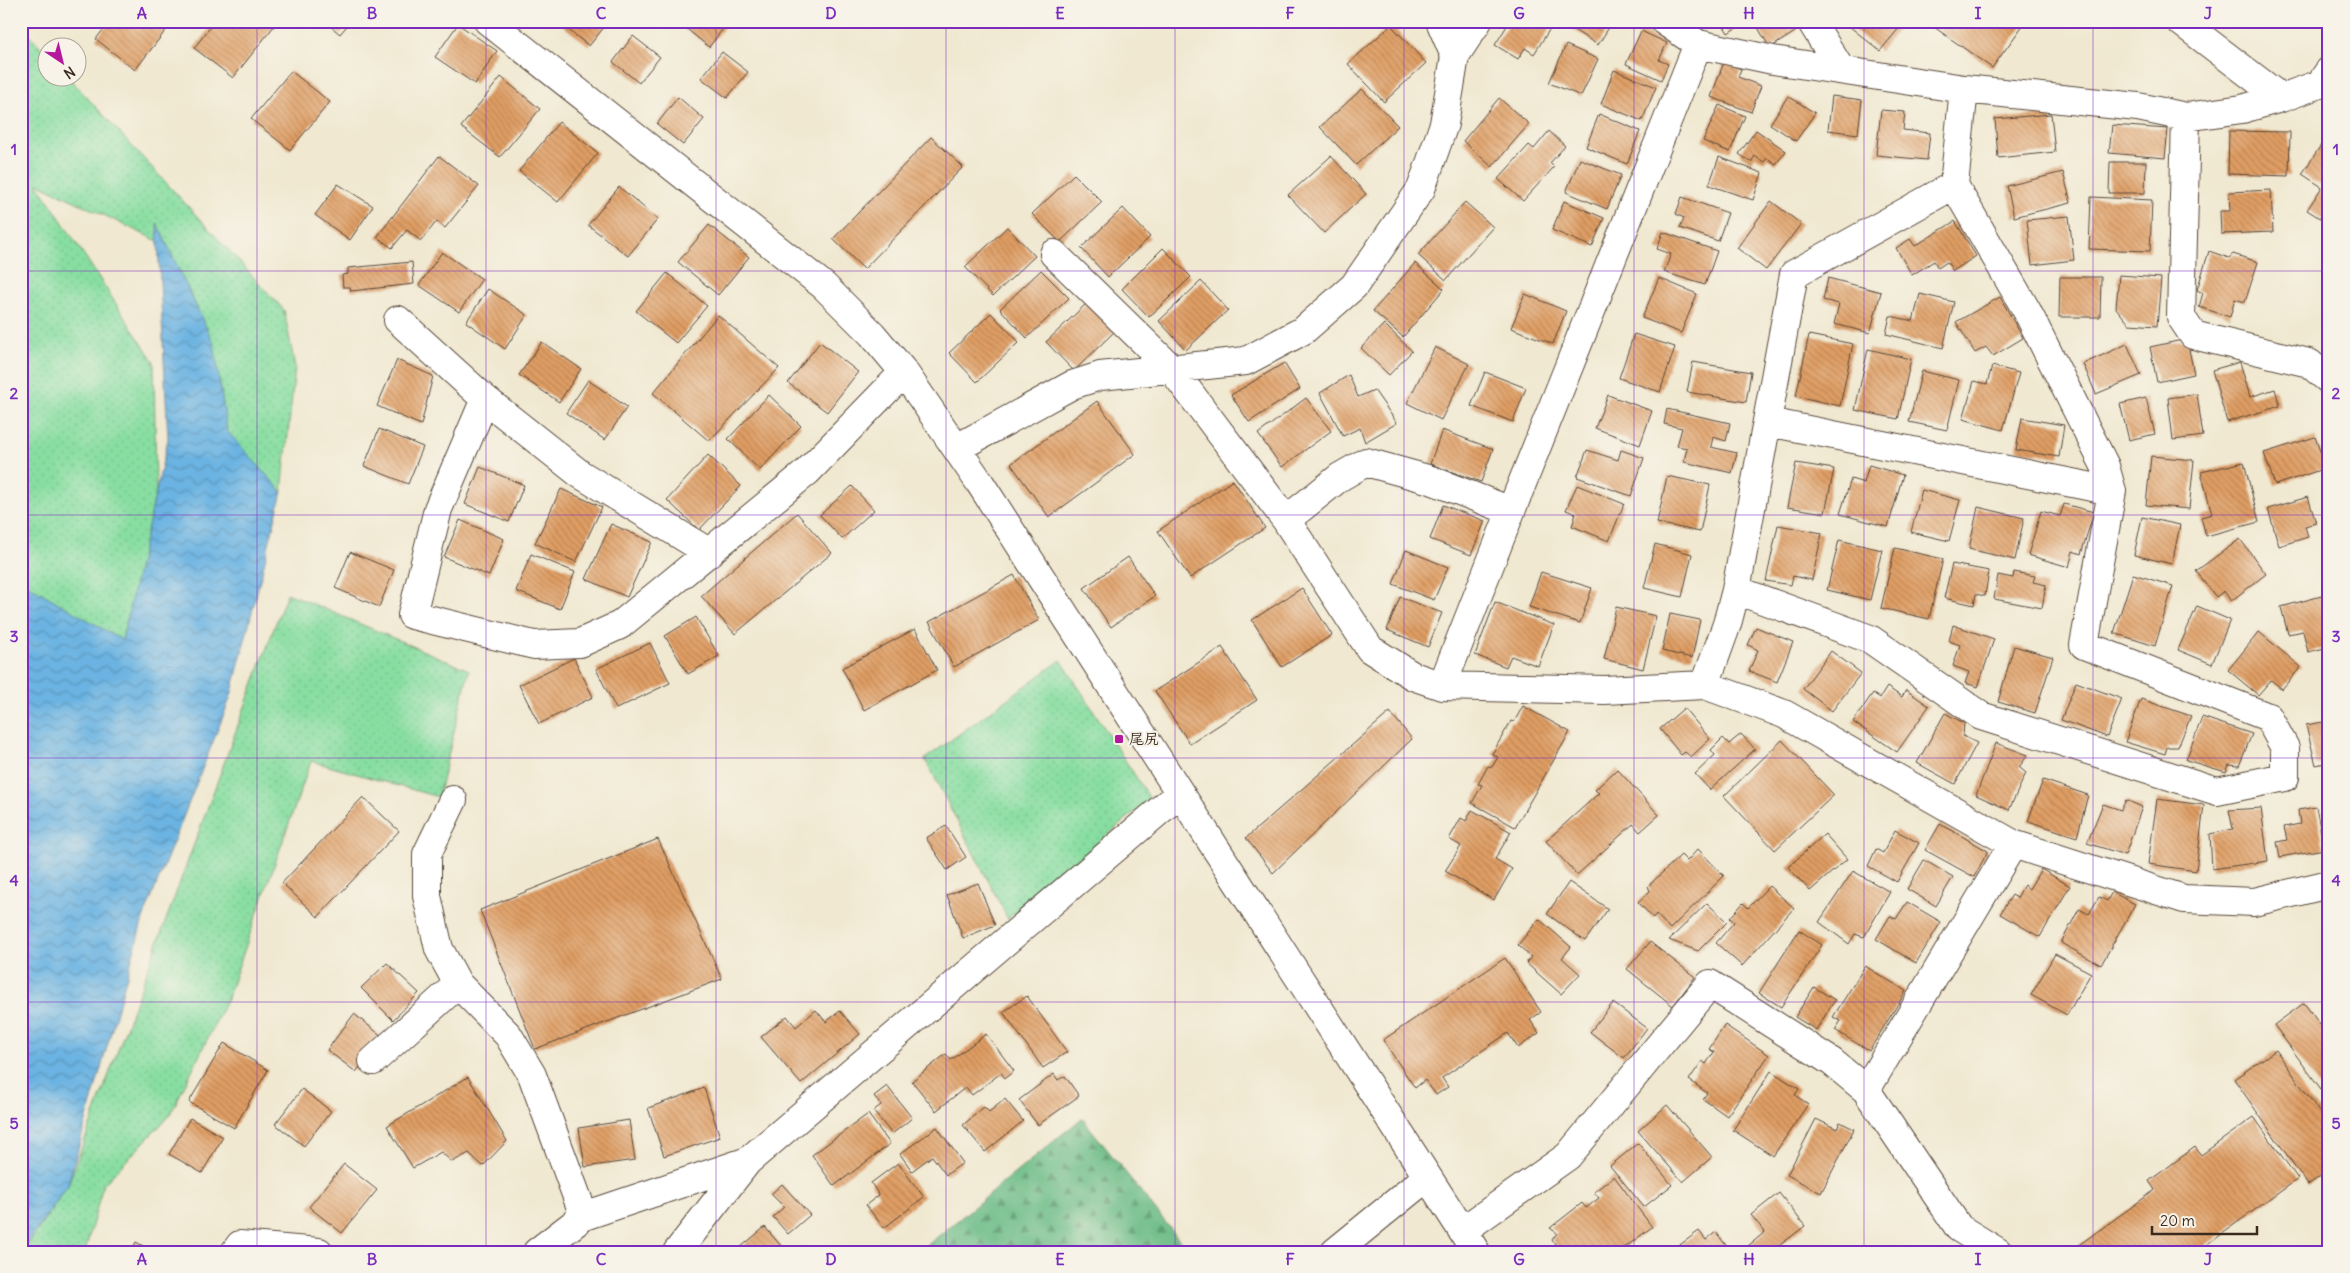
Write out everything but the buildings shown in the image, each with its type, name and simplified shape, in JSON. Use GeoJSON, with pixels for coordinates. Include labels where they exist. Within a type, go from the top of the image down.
{"type":"FeatureCollection","features":[{"type":"Feature","properties":{"kind":"street"},"geometry":{"type":"LineString","coordinates":[[488,21],[824,286],[872,334],[904,372],[957,448],[1469,1242],[1568,1156],[1710,984],[1832,1062],[1866,1090],[1959,1228],[1998,1252]]}},
{"type":"Feature","properties":{"kind":"street"},"geometry":{"type":"LineString","coordinates":[[1440,21],[1454,56]]}},
{"type":"Feature","properties":{"kind":"street"},"geometry":{"type":"LineString","coordinates":[[957,448],[1072,385],[1100,376],[1246,361],[1304,330],[1354,286],[1421,189],[1444,124],[1454,56],[1478,21]]}},
{"type":"Feature","properties":{"kind":"street"},"geometry":{"type":"LineString","coordinates":[[1664,21],[1698,44],[1773,60],[1964,89],[2138,107],[2186,117],[2242,109],[2326,82]]}},
{"type":"Feature","properties":{"kind":"street"},"geometry":{"type":"LineString","coordinates":[[1811,21],[1842,70]]}},
{"type":"Feature","properties":{"kind":"street"},"geometry":{"type":"LineString","coordinates":[[2180,21],[2281,98]]}},
{"type":"Feature","properties":{"kind":"street"},"geometry":{"type":"LineString","coordinates":[[1442,686],[1698,44]]}},
{"type":"Feature","properties":{"kind":"street"},"geometry":{"type":"LineString","coordinates":[[1736,590],[1870,639],[1980,716],[2217,791],[2285,777],[2285,748],[2268,717],[2084,645],[2112,492],[2105,466],[2027,311],[1954,185],[1964,89]]}},
{"type":"Feature","properties":{"kind":"street"},"geometry":{"type":"LineString","coordinates":[[2186,117],[2181,317],[2194,335],[2310,363],[2329,380]]}},
{"type":"Feature","properties":{"kind":"street"},"geometry":{"type":"LineString","coordinates":[[1705,685],[1727,624],[1736,590],[1794,274],[1954,185]]}},
{"type":"Feature","properties":{"kind":"street"},"geometry":{"type":"LineString","coordinates":[[1054,254],[1171,368],[1286,520],[1370,649],[1413,676],[1442,686],[1604,690],[1705,685],[1784,714],[2012,844],[2184,900],[2254,902],[2329,884]]}},
{"type":"Feature","properties":{"kind":"street"},"geometry":{"type":"LineString","coordinates":[[398,320],[485,398],[580,474],[710,553]]}},
{"type":"Feature","properties":{"kind":"street"},"geometry":{"type":"LineString","coordinates":[[485,398],[438,509],[412,615],[534,645],[580,643],[620,625],[807,472],[904,372]]}},
{"type":"Feature","properties":{"kind":"street"},"geometry":{"type":"LineString","coordinates":[[1768,422],[2112,492]]}},
{"type":"Feature","properties":{"kind":"street"},"geometry":{"type":"LineString","coordinates":[[1286,520],[1340,477],[1366,462],[1432,480],[1511,511]]}},
{"type":"Feature","properties":{"kind":"street"},"geometry":{"type":"LineString","coordinates":[[677,1252],[748,1161],[1180,793]]}},
{"type":"Feature","properties":{"kind":"street"},"geometry":{"type":"LineString","coordinates":[[453,800],[427,854],[427,896],[439,949],[458,984],[508,1035],[532,1075],[584,1216]]}},
{"type":"Feature","properties":{"kind":"street"},"geometry":{"type":"LineString","coordinates":[[1866,1090],[2012,844]]}},
{"type":"Feature","properties":{"kind":"street"},"geometry":{"type":"LineString","coordinates":[[374,1061],[458,984]]}},
{"type":"Feature","properties":{"kind":"street"},"geometry":{"type":"LineString","coordinates":[[538,1252],[584,1216],[748,1161]]}},
{"type":"Feature","properties":{"kind":"street"},"geometry":{"type":"LineString","coordinates":[[1335,1252],[1427,1177]]}},
{"type":"Feature","properties":{"kind":"street"},"geometry":{"type":"LineString","coordinates":[[235,1252],[240,1245],[319,1252]]}},
{"type":"Feature","properties":{"kind":"green space"},"geometry":{"type":"Polygon","coordinates":[[[21,25],[38,44],[38,88],[78,88],[284,310],[295,367],[282,492],[217,445],[168,246],[37,183],[154,362],[156,493],[122,641],[21,581],[21,25]]]}},
{"type":"Feature","properties":{"kind":"green space"},"geometry":{"type":"Polygon","coordinates":[[[287,593],[469,670],[438,797],[311,761],[227,999],[170,1115],[103,1185],[85,1252],[23,1252],[68,1185],[287,593]]]}},
{"type":"Feature","properties":{"kind":"green space"},"geometry":{"type":"Polygon","coordinates":[[[1061,660],[1150,799],[1008,919],[925,759],[1061,660]]]}},
{"type":"Feature","properties":{"kind":"green space"},"geometry":{"type":"Polygon","coordinates":[[[1082,1118],[1189,1252],[919,1252],[1082,1118]]]}},
{"type":"Feature","properties":{"kind":"water"},"geometry":{"type":"Polygon","coordinates":[[[157,223],[214,344],[227,431],[282,492],[231,696],[143,919],[68,1185],[21,1252],[21,581],[122,640],[168,439],[157,223]]]}},
{"type":"Feature","properties":{"kind":"place","name":"尾尻"},"geometry":{"type":"Point","coordinates":[1119,739]}}]}
